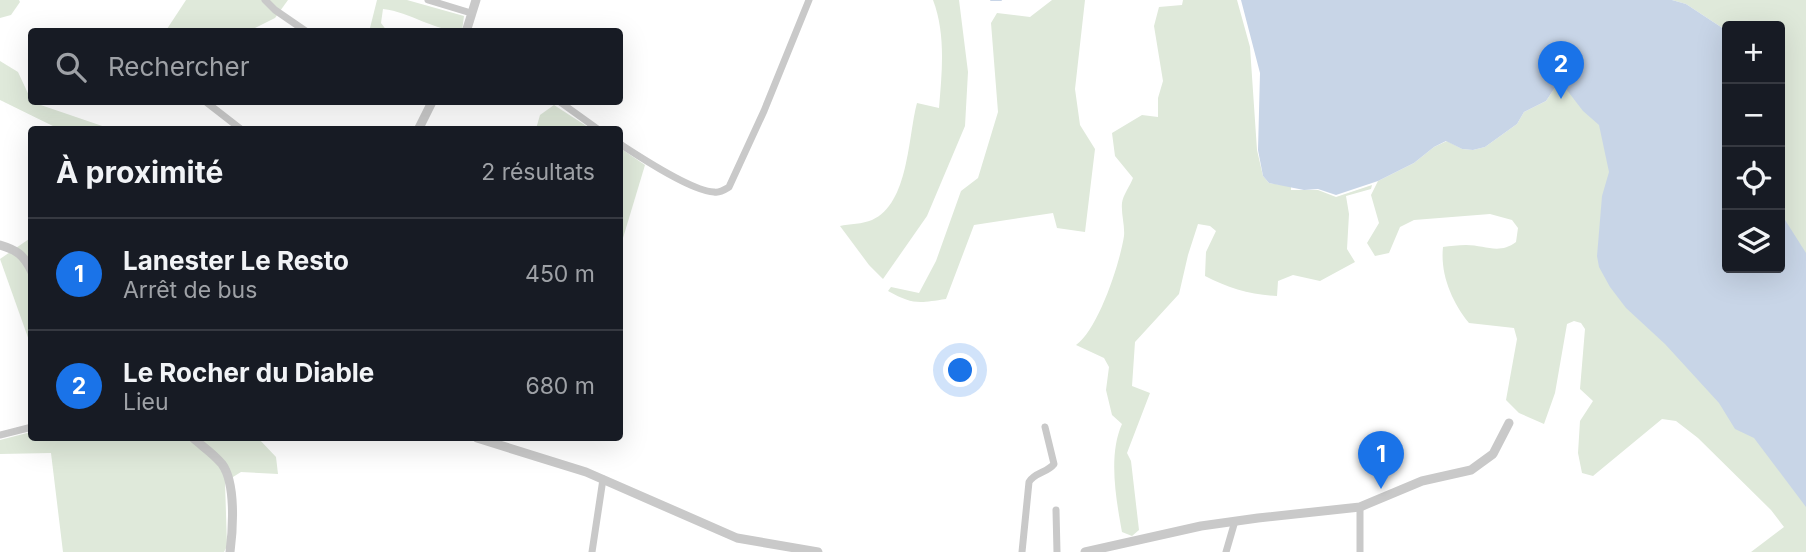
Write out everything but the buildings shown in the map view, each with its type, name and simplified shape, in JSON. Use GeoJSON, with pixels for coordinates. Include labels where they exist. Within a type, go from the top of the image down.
{"type":"FeatureCollection","features":[{"type":"Feature","properties":{"kind":"street"},"geometry":{"type":"LineString","coordinates":[[265,0],[301,28]]}},
{"type":"Feature","properties":{"kind":"street"},"geometry":{"type":"LineString","coordinates":[[428,0],[471,13]]}},
{"type":"Feature","properties":{"kind":"street"},"geometry":{"type":"LineString","coordinates":[[468,28],[476,0]]}},
{"type":"Feature","properties":{"kind":"street"},"geometry":{"type":"LineString","coordinates":[[623,146],[656,167],[706,191],[716,193],[729,187],[764,111],[809,0]]}},
{"type":"Feature","properties":{"kind":"street"},"geometry":{"type":"LineString","coordinates":[[210,105],[237,126]]}},
{"type":"Feature","properties":{"kind":"street"},"geometry":{"type":"LineString","coordinates":[[419,126],[426,105]]}},
{"type":"Feature","properties":{"kind":"street"},"geometry":{"type":"LineString","coordinates":[[564,105],[593,126]]}},
{"type":"Feature","properties":{"kind":"street"},"geometry":{"type":"LineString","coordinates":[[0,245],[16,249],[28,264]]}},
{"type":"Feature","properties":{"kind":"street"},"geometry":{"type":"LineString","coordinates":[[1085,552],[1235,521],[1360,507],[1422,481],[1471,470],[1493,454],[1509,423]]}},
{"type":"Feature","properties":{"kind":"street"},"geometry":{"type":"LineString","coordinates":[[1022,552],[1029,482],[1032,477],[1054,464],[1045,427]]}},
{"type":"Feature","properties":{"kind":"street"},"geometry":{"type":"LineString","coordinates":[[0,435],[28,428]]}},
{"type":"Feature","properties":{"kind":"street"},"geometry":{"type":"LineString","coordinates":[[196,441],[222,464],[230,480],[230,552]]}},
{"type":"Feature","properties":{"kind":"street"},"geometry":{"type":"LineString","coordinates":[[487,441],[543,457],[603,479],[737,538],[818,552]]}},
{"type":"Feature","properties":{"kind":"street"},"geometry":{"type":"LineString","coordinates":[[592,552],[603,479]]}},
{"type":"Feature","properties":{"kind":"street"},"geometry":{"type":"LineString","coordinates":[[1360,507],[1360,552]]}},
{"type":"Feature","properties":{"kind":"street"},"geometry":{"type":"LineString","coordinates":[[1056,510],[1057,552]]}},
{"type":"Feature","properties":{"kind":"street"},"geometry":{"type":"LineString","coordinates":[[1226,552],[1235,521]]}},
{"type":"Feature","properties":{"kind":"green space"},"geometry":{"type":"Polygon","coordinates":[[[0,0],[20,2],[11,15],[0,18],[0,0]]]}},
{"type":"Feature","properties":{"kind":"green space"},"geometry":{"type":"Polygon","coordinates":[[[186,0],[288,0],[275,18],[255,28],[168,28],[186,0]]]}},
{"type":"Feature","properties":{"kind":"green space"},"geometry":{"type":"Polygon","coordinates":[[[377,0],[407,0],[464,16],[462,28],[441,28],[383,9],[381,23],[385,28],[370,28],[377,0]]]}},
{"type":"Feature","properties":{"kind":"green space"},"geometry":{"type":"Polygon","coordinates":[[[933,0],[959,0],[968,72],[965,126],[927,216],[883,279],[840,226],[872,220],[884,212],[900,185],[917,103],[939,108],[941,40],[933,0]]]}},
{"type":"Feature","properties":{"kind":"green space"},"geometry":{"type":"Polygon","coordinates":[[[1052,0],[1085,0],[1075,89],[1080,125],[1095,149],[1085,232],[1057,228],[1053,213],[974,225],[946,299],[916,302],[888,291],[891,287],[919,293],[936,261],[961,191],[978,178],[998,112],[991,23],[997,13],[1030,17],[1052,0]]]}},
{"type":"Feature","properties":{"kind":"green space"},"geometry":{"type":"Polygon","coordinates":[[[1183,0],[1237,0],[1250,47],[1257,150],[1263,176],[1269,183],[1291,186],[1291,190],[1318,190],[1336,197],[1372,185],[1371,189],[1346,196],[1349,214],[1347,249],[1355,262],[1320,281],[1293,275],[1278,281],[1277,296],[1240,290],[1205,276],[1206,252],[1216,231],[1210,226],[1198,224],[1179,294],[1135,342],[1132,386],[1150,393],[1127,453],[1131,461],[1139,530],[1132,536],[1122,532],[1117,506],[1114,463],[1122,424],[1112,415],[1106,390],[1109,367],[1104,358],[1076,345],[1100,311],[1113,278],[1124,236],[1122,203],[1133,178],[1115,156],[1112,133],[1142,115],[1158,117],[1158,98],[1163,81],[1154,26],[1159,7],[1182,5],[1183,0]]]}},
{"type":"Feature","properties":{"kind":"green space"},"geometry":{"type":"Polygon","coordinates":[[[1672,0],[1806,0],[1806,294],[1785,242],[1785,21],[1722,21],[1722,28],[1686,4],[1672,0]]]}},
{"type":"Feature","properties":{"kind":"green space"},"geometry":{"type":"Polygon","coordinates":[[[0,61],[18,72],[28,93],[28,105],[41,105],[102,126],[53,126],[0,100],[0,61]]]}},
{"type":"Feature","properties":{"kind":"green space"},"geometry":{"type":"Polygon","coordinates":[[[1556,82],[1576,85],[1806,474],[1806,552],[1751,552],[1784,527],[1771,510],[1698,438],[1676,421],[1662,419],[1593,476],[1582,473],[1578,453],[1580,421],[1593,401],[1580,389],[1585,329],[1581,323],[1574,321],[1567,324],[1555,393],[1544,424],[1519,413],[1506,400],[1517,339],[1514,328],[1469,323],[1448,287],[1443,267],[1443,247],[1466,245],[1498,249],[1510,246],[1516,242],[1518,228],[1512,220],[1490,214],[1414,220],[1400,227],[1389,253],[1375,256],[1367,243],[1379,223],[1371,195],[1378,181],[1414,163],[1434,147],[1447,141],[1462,149],[1485,147],[1517,124],[1524,112],[1546,101],[1556,82]]]}},
{"type":"Feature","properties":{"kind":"green space"},"geometry":{"type":"Polygon","coordinates":[[[554,105],[586,126],[537,126],[540,115],[554,105]]]}},
{"type":"Feature","properties":{"kind":"green space"},"geometry":{"type":"Polygon","coordinates":[[[623,150],[645,165],[623,238],[623,150]]]}},
{"type":"Feature","properties":{"kind":"green space"},"geometry":{"type":"Polygon","coordinates":[[[28,240],[28,338],[0,259],[28,240]]]}},
{"type":"Feature","properties":{"kind":"green space"},"geometry":{"type":"Polygon","coordinates":[[[28,433],[28,441],[261,441],[276,457],[278,474],[241,472],[225,482],[227,546],[224,552],[63,552],[51,453],[0,454],[0,440],[28,433]]]}},
{"type":"Feature","properties":{"kind":"water"},"geometry":{"type":"Polygon","coordinates":[[[1241,0],[1672,0],[1686,4],[1722,28],[1722,273],[1785,273],[1785,220],[1806,253],[1806,507],[1754,438],[1735,429],[1719,403],[1665,344],[1626,308],[1610,287],[1599,267],[1597,256],[1602,196],[1609,172],[1599,125],[1583,111],[1563,85],[1556,86],[1546,101],[1524,112],[1517,124],[1485,147],[1462,149],[1446,141],[1414,163],[1378,181],[1336,195],[1318,189],[1304,190],[1269,183],[1263,176],[1258,150],[1260,73],[1241,0]]]}},
{"type":"Feature","properties":{"kind":"waterway"},"geometry":{"type":"LineString","coordinates":[[991,0],[1001,0]]}},
{"type":"Feature","properties":{"kind":"place","name":"Le Rocher du Diable"},"geometry":{"type":"Point","coordinates":[1561,99]}},
{"type":"Feature","properties":{"kind":"place","name":"Lanester Le Resto"},"geometry":{"type":"Point","coordinates":[1381,489]}}]}
